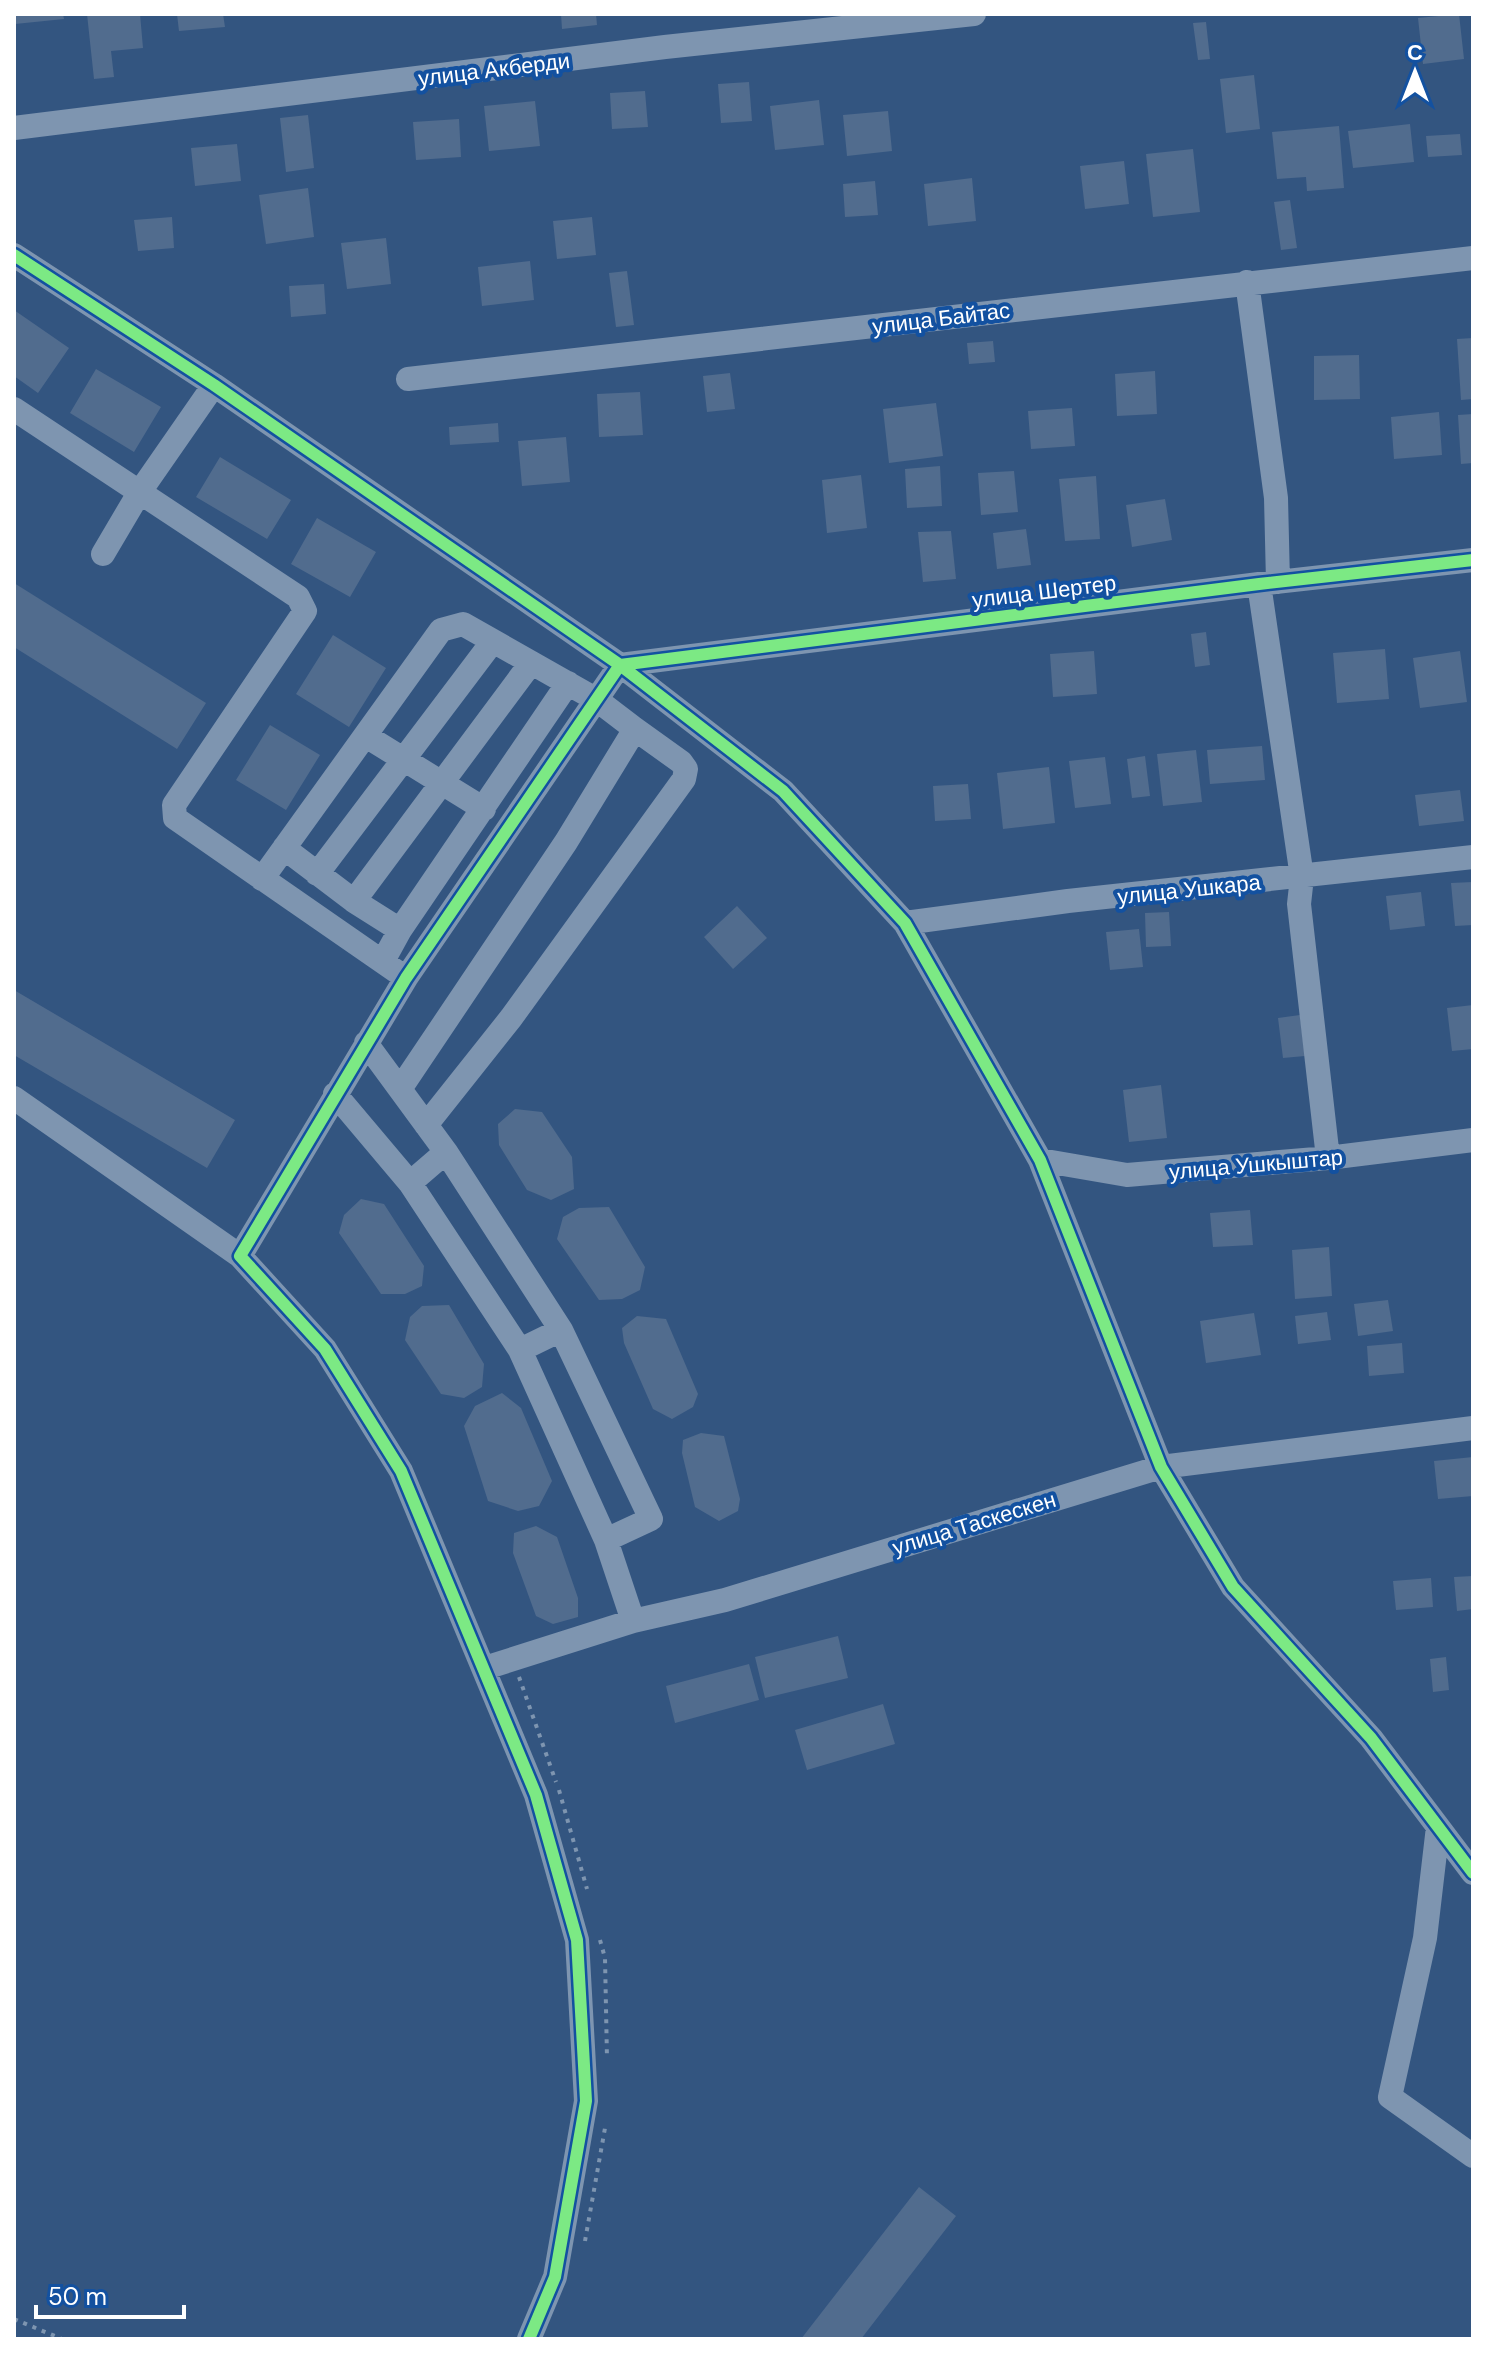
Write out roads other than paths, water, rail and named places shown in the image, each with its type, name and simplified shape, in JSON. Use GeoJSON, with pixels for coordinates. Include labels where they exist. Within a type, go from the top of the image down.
{"type":"FeatureCollection","features":[{"type":"Feature","properties":{"kind":"street","name":"улица Акберди"},"geometry":{"type":"LineString","coordinates":[[14,128],[665,47],[974,14]]}},
{"type":"Feature","properties":{"kind":"street"},"geometry":{"type":"LineString","coordinates":[[14,255],[214,385],[620,665],[783,791],[905,923],[1040,1160],[1161,1467],[1233,1587],[1371,1738],[1473,1873]]}},
{"type":"Feature","properties":{"kind":"street","name":"улица Байтас"},"geometry":{"type":"LineString","coordinates":[[408,379],[1473,258]]}},
{"type":"Feature","properties":{"kind":"street"},"geometry":{"type":"LineString","coordinates":[[1247,282],[1276,498],[1269,583],[1302,877],[1299,904],[1328,1158]]}},
{"type":"Feature","properties":{"kind":"street"},"geometry":{"type":"LineString","coordinates":[[103,554],[139,493],[214,385]]}},
{"type":"Feature","properties":{"kind":"street"},"geometry":{"type":"LineString","coordinates":[[14,409],[298,597],[305,611],[174,805],[175,818],[406,978]]}},
{"type":"Feature","properties":{"kind":"street","name":"улица Шертер"},"geometry":{"type":"LineString","coordinates":[[620,665],[1473,560]]}},
{"type":"Feature","properties":{"kind":"street"},"geometry":{"type":"LineString","coordinates":[[262,879],[441,630],[463,624],[597,700],[681,762],[686,769],[684,779],[511,1018],[426,1125]]}},
{"type":"Feature","properties":{"kind":"street"},"geometry":{"type":"LineString","coordinates":[[317,874],[493,641]]}},
{"type":"Feature","properties":{"kind":"street"},"geometry":{"type":"LineString","coordinates":[[354,901],[531,663]]}},
{"type":"Feature","properties":{"kind":"street"},"geometry":{"type":"LineString","coordinates":[[240,1256],[406,978],[620,665]]}},
{"type":"Feature","properties":{"kind":"street"},"geometry":{"type":"LineString","coordinates":[[383,961],[400,930],[568,683]]}},
{"type":"Feature","properties":{"kind":"street"},"geometry":{"type":"LineString","coordinates":[[400,1089],[566,842],[635,729]]}},
{"type":"Feature","properties":{"kind":"street"},"geometry":{"type":"LineString","coordinates":[[366,736],[484,809]]}},
{"type":"Feature","properties":{"kind":"street"},"geometry":{"type":"LineString","coordinates":[[284,848],[354,901],[400,930]]}},
{"type":"Feature","properties":{"kind":"street","name":"улица Ушкара"},"geometry":{"type":"LineString","coordinates":[[905,923],[1068,901],[1473,857]]}},
{"type":"Feature","properties":{"kind":"street"},"geometry":{"type":"LineString","coordinates":[[366,1043],[446,1152],[561,1330],[651,1519],[606,1540]]}},
{"type":"Feature","properties":{"kind":"street"},"geometry":{"type":"LineString","coordinates":[[335,1094],[410,1183],[520,1350],[606,1540],[633,1621]]}},
{"type":"Feature","properties":{"kind":"street"},"geometry":{"type":"LineString","coordinates":[[14,1098],[240,1256],[325,1349],[401,1471],[485,1668],[536,1795],[577,1940],[586,2101],[555,2277],[529,2339]]}},
{"type":"Feature","properties":{"kind":"street","name":"улица Ушкыштар"},"geometry":{"type":"LineString","coordinates":[[1040,1160],[1127,1175],[1328,1158],[1473,1140]]}},
{"type":"Feature","properties":{"kind":"street"},"geometry":{"type":"LineString","coordinates":[[410,1183],[446,1152]]}},
{"type":"Feature","properties":{"kind":"street"},"geometry":{"type":"LineString","coordinates":[[520,1350],[561,1330]]}},
{"type":"Feature","properties":{"kind":"street","name":"улица Таскескен"},"geometry":{"type":"LineString","coordinates":[[485,1668],[633,1621],[725,1600],[1161,1467],[1473,1428]]}},
{"type":"Feature","properties":{"kind":"street"},"geometry":{"type":"LineString","coordinates":[[1438,1827],[1425,1938],[1390,2097],[1473,2156]]}}]}
